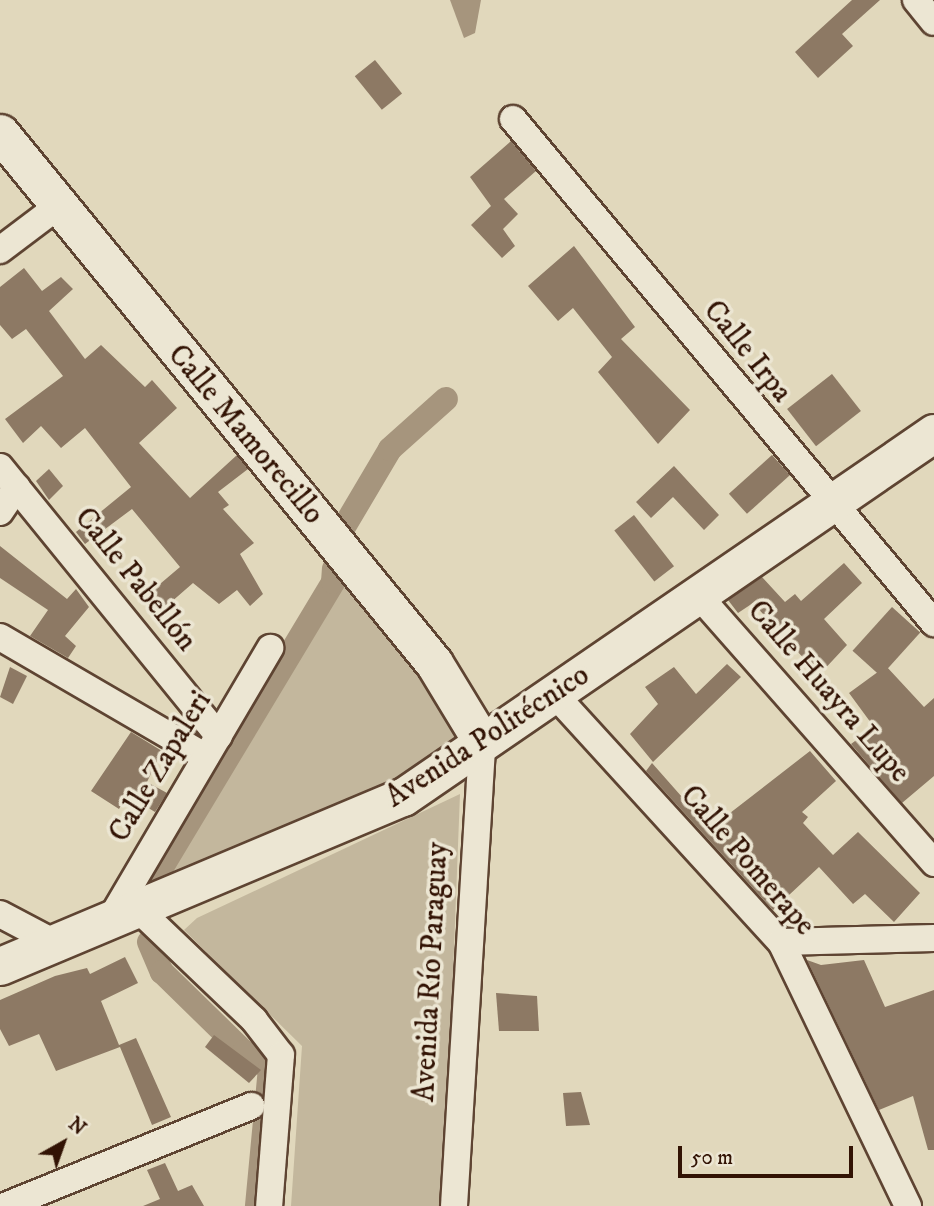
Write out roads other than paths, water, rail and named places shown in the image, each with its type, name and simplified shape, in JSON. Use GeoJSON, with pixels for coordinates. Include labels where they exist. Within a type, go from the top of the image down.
{"type":"FeatureCollection","features":[{"type":"Feature","properties":{"kind":"main road","name":"Calle Mamorecillo"},"geometry":{"type":"LineString","coordinates":[[0,133],[57,206],[434,663],[482,742]]}},
{"type":"Feature","properties":{"kind":"main road","name":"Avenida Politécnico"},"geometry":{"type":"LineString","coordinates":[[0,965],[403,797],[482,742],[556,696],[934,433]]}},
{"type":"Feature","properties":{"kind":"street"},"geometry":{"type":"LineString","coordinates":[[916,0],[934,22]]}},
{"type":"Feature","properties":{"kind":"street","name":"Calle Irpa"},"geometry":{"type":"LineString","coordinates":[[513,119],[830,506],[934,624]]}},
{"type":"Feature","properties":{"kind":"street"},"geometry":{"type":"LineString","coordinates":[[0,250],[57,206]]}},
{"type":"Feature","properties":{"kind":"street"},"geometry":{"type":"LineString","coordinates":[[0,512],[8,477]]}},
{"type":"Feature","properties":{"kind":"street","name":"Calle Pabellón"},"geometry":{"type":"LineString","coordinates":[[8,477],[212,746]]}},
{"type":"Feature","properties":{"kind":"street","name":"Calle Huayra Lupe"},"geometry":{"type":"LineString","coordinates":[[699,596],[934,863]]}},
{"type":"Feature","properties":{"kind":"street"},"geometry":{"type":"LineString","coordinates":[[0,637],[212,746]]}},
{"type":"Feature","properties":{"kind":"street","name":"Calle Zapaleri"},"geometry":{"type":"LineString","coordinates":[[124,914],[212,746],[270,648]]}},
{"type":"Feature","properties":{"kind":"street","name":"Calle Pomerape"},"geometry":{"type":"LineString","coordinates":[[556,696],[781,942],[908,1206]]}},
{"type":"Feature","properties":{"kind":"street","name":"Avenida Río Paraguay"},"geometry":{"type":"LineString","coordinates":[[454,1206],[482,742]]}},
{"type":"Feature","properties":{"kind":"street"},"geometry":{"type":"LineString","coordinates":[[0,914],[53,942]]}},
{"type":"Feature","properties":{"kind":"street"},"geometry":{"type":"LineString","coordinates":[[124,914],[281,1055],[269,1206]]}},
{"type":"Feature","properties":{"kind":"street"},"geometry":{"type":"LineString","coordinates":[[781,942],[934,938]]}},
{"type":"Feature","properties":{"kind":"street"},"geometry":{"type":"LineString","coordinates":[[5,1206],[251,1105]]}},
{"type":"Feature","properties":{"kind":"waterway"},"geometry":{"type":"LineString","coordinates":[[341,532],[390,449],[446,399]]}},
{"type":"Feature","properties":{"kind":"waterway"},"geometry":{"type":"LineString","coordinates":[[147,892],[333,582],[334,569]]}},
{"type":"Feature","properties":{"kind":"waterway"},"geometry":{"type":"LineString","coordinates":[[149,942],[162,972],[244,1052],[270,1068],[257,1206]]}}]}
